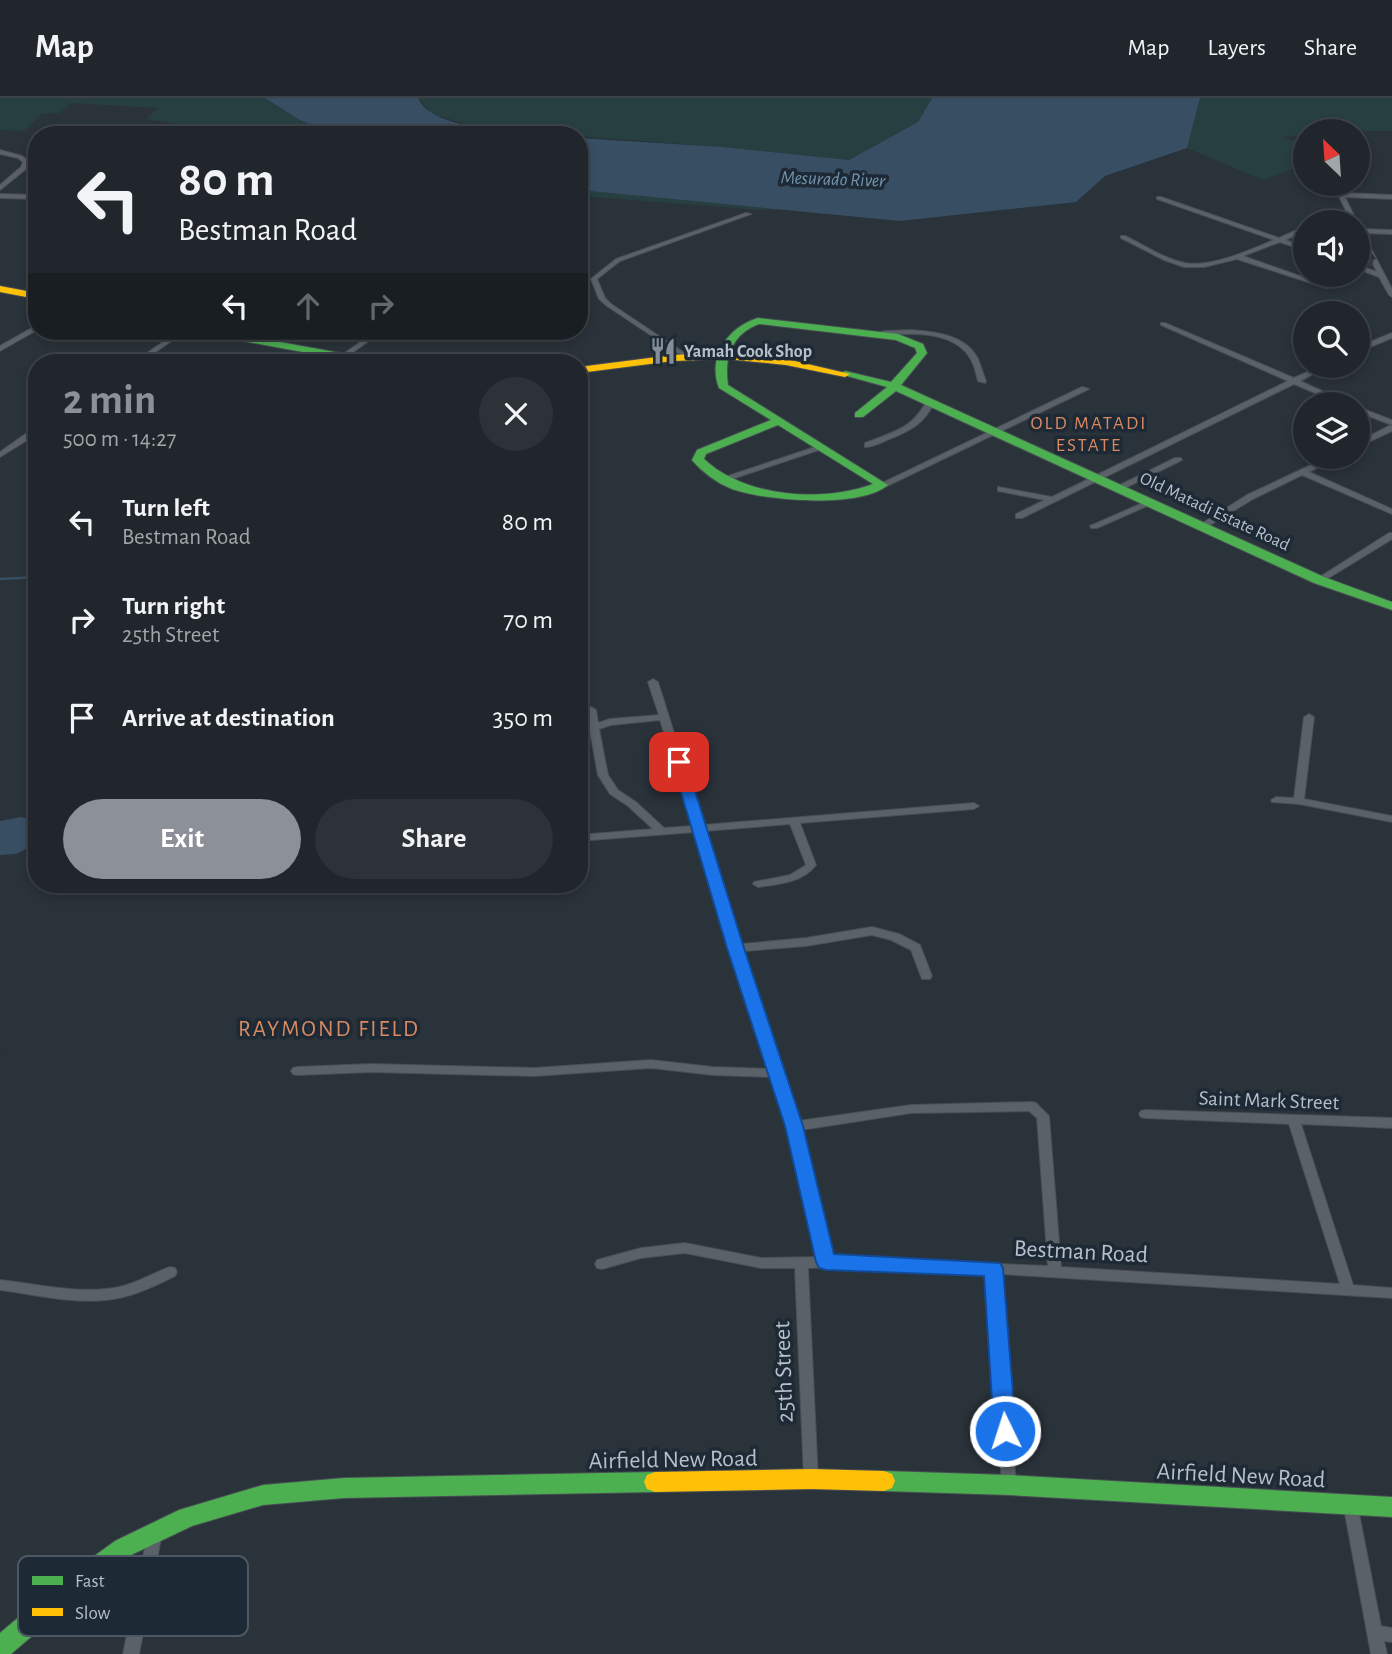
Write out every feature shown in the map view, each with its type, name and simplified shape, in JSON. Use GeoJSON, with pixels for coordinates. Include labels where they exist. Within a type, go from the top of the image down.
{"type":"FeatureCollection","features":[{"type":"Feature","properties":{"kind":"street"},"geometry":{"type":"LineString","coordinates":[[0,152],[26,161],[24,168],[0,188]]}},
{"type":"Feature","properties":{"kind":"street"},"geometry":{"type":"LineString","coordinates":[[0,196],[28,197]]}},
{"type":"Feature","properties":{"kind":"street"},"geometry":{"type":"LineString","coordinates":[[1366,196],[1392,197]]}},
{"type":"Feature","properties":{"kind":"street"},"geometry":{"type":"LineString","coordinates":[[1159,198],[1293,244]]}},
{"type":"Feature","properties":{"kind":"street"},"geometry":{"type":"LineString","coordinates":[[687,357],[609,305],[602,299],[594,279],[618,260],[748,214]]}},
{"type":"Feature","properties":{"kind":"street"},"geometry":{"type":"LineString","coordinates":[[1370,231],[1392,233]]}},
{"type":"Feature","properties":{"kind":"street"},"geometry":{"type":"LineString","coordinates":[[1123,237],[1195,267],[1235,256],[1293,234]]}},
{"type":"Feature","properties":{"kind":"street"},"geometry":{"type":"LineString","coordinates":[[1370,253],[1392,295]]}},
{"type":"Feature","properties":{"kind":"street"},"geometry":{"type":"LineString","coordinates":[[1235,256],[1293,275]]}},
{"type":"Feature","properties":{"kind":"street"},"geometry":{"type":"LineString","coordinates":[[1370,272],[1381,276],[1392,275]]}},
{"type":"Feature","properties":{"kind":"street"},"geometry":{"type":"LineString","coordinates":[[0,289],[28,294]]}},
{"type":"Feature","properties":{"kind":"street"},"geometry":{"type":"LineString","coordinates":[[859,415],[894,386],[922,353],[921,349],[909,340],[874,334],[752,322],[738,328],[720,357],[723,386],[883,485]]}},
{"type":"Feature","properties":{"kind":"street"},"geometry":{"type":"LineString","coordinates":[[1163,324],[1318,392]]}},
{"type":"Feature","properties":{"kind":"street"},"geometry":{"type":"LineString","coordinates":[[2,346],[28,332]]}},
{"type":"Feature","properties":{"kind":"street"},"geometry":{"type":"LineString","coordinates":[[874,334],[916,332],[954,342],[973,356],[982,381]]}},
{"type":"Feature","properties":{"kind":"street"},"geometry":{"type":"LineString","coordinates":[[1370,345],[1392,335]]}},
{"type":"Feature","properties":{"kind":"street"},"geometry":{"type":"LineString","coordinates":[[149,354],[170,340]]}},
{"type":"Feature","properties":{"kind":"street"},"geometry":{"type":"LineString","coordinates":[[247,340],[311,354]]}},
{"type":"Feature","properties":{"kind":"street"},"geometry":{"type":"LineString","coordinates":[[347,354],[367,340]]}},
{"type":"Feature","properties":{"kind":"street","name":"Old Matadi Estate Road"},"geometry":{"type":"LineString","coordinates":[[588,369],[687,357],[720,357],[806,365],[894,386],[1319,580],[1392,606]]}},
{"type":"Feature","properties":{"kind":"street"},"geometry":{"type":"LineString","coordinates":[[1019,516],[1299,378]]}},
{"type":"Feature","properties":{"kind":"street"},"geometry":{"type":"LineString","coordinates":[[779,421],[701,452],[698,460],[737,487],[790,493],[857,494],[883,485],[1085,389]]}},
{"type":"Feature","properties":{"kind":"street"},"geometry":{"type":"LineString","coordinates":[[868,445],[915,425],[927,412],[930,402]]}},
{"type":"Feature","properties":{"kind":"street"},"geometry":{"type":"LineString","coordinates":[[1370,414],[1392,423]]}},
{"type":"Feature","properties":{"kind":"street"},"geometry":{"type":"LineString","coordinates":[[1370,439],[1392,429]]}},
{"type":"Feature","properties":{"kind":"street"},"geometry":{"type":"LineString","coordinates":[[0,455],[28,436]]}},
{"type":"Feature","properties":{"kind":"street"},"geometry":{"type":"LineString","coordinates":[[723,479],[821,448]]}},
{"type":"Feature","properties":{"kind":"street"},"geometry":{"type":"LineString","coordinates":[[1118,488],[1178,460]]}},
{"type":"Feature","properties":{"kind":"street"},"geometry":{"type":"LineString","coordinates":[[1202,526],[1250,497],[1309,469]]}},
{"type":"Feature","properties":{"kind":"street"},"geometry":{"type":"LineString","coordinates":[[1303,472],[1392,512]]}},
{"type":"Feature","properties":{"kind":"street"},"geometry":{"type":"LineString","coordinates":[[1002,489],[1052,499]]}},
{"type":"Feature","properties":{"kind":"street"},"geometry":{"type":"LineString","coordinates":[[1094,526],[1150,503]]}},
{"type":"Feature","properties":{"kind":"street"},"geometry":{"type":"LineString","coordinates":[[1319,580],[1392,535]]}},
{"type":"Feature","properties":{"kind":"street"},"geometry":{"type":"LineString","coordinates":[[653,682],[794,1126],[826,1262]]}},
{"type":"Feature","properties":{"kind":"street"},"geometry":{"type":"LineString","coordinates":[[591,710],[603,775],[614,792],[632,804],[660,830]]}},
{"type":"Feature","properties":{"kind":"street"},"geometry":{"type":"LineString","coordinates":[[588,729],[610,722],[664,717]]}},
{"type":"Feature","properties":{"kind":"street"},"geometry":{"type":"LineString","coordinates":[[1299,801],[1309,717]]}},
{"type":"Feature","properties":{"kind":"street"},"geometry":{"type":"LineString","coordinates":[[1276,800],[1299,801],[1392,819]]}},
{"type":"Feature","properties":{"kind":"street"},"geometry":{"type":"LineString","coordinates":[[588,837],[974,806]]}},
{"type":"Feature","properties":{"kind":"street"},"geometry":{"type":"LineString","coordinates":[[758,884],[793,878],[805,873],[811,865],[794,820]]}},
{"type":"Feature","properties":{"kind":"street"},"geometry":{"type":"LineString","coordinates":[[736,948],[806,942],[872,931],[895,937],[916,948],[926,976]]}},
{"type":"Feature","properties":{"kind":"street"},"geometry":{"type":"LineString","coordinates":[[297,1071],[371,1068],[534,1072],[652,1064],[713,1071],[777,1073]]}},
{"type":"Feature","properties":{"kind":"street"},"geometry":{"type":"LineString","coordinates":[[794,1126],[911,1109],[1032,1106],[1043,1116],[1055,1272]]}},
{"type":"Feature","properties":{"kind":"street","name":"Saint Mark Street"},"geometry":{"type":"LineString","coordinates":[[1145,1114],[1392,1123]]}},
{"type":"Feature","properties":{"kind":"street"},"geometry":{"type":"LineString","coordinates":[[1294,1120],[1348,1289]]}},
{"type":"Feature","properties":{"kind":"street","name":"Bestman Road"},"geometry":{"type":"LineString","coordinates":[[602,1264],[641,1253],[685,1248],[761,1263],[826,1262],[993,1268],[1392,1293]]}},
{"type":"Feature","properties":{"kind":"street","name":"25th Street"},"geometry":{"type":"LineString","coordinates":[[801,1264],[811,1479]]}},
{"type":"Feature","properties":{"kind":"street"},"geometry":{"type":"LineString","coordinates":[[993,1268],[1009,1485]]}},
{"type":"Feature","properties":{"kind":"street"},"geometry":{"type":"LineString","coordinates":[[0,1285],[67,1294],[106,1295],[145,1284],[170,1272]]}},
{"type":"Feature","properties":{"kind":"street","name":"Airfield New Road"},"geometry":{"type":"LineString","coordinates":[[112,1556],[156,1531],[226,1504],[263,1495],[344,1488],[811,1479],[1009,1485],[1392,1507]]}},
{"type":"Feature","properties":{"kind":"street"},"geometry":{"type":"LineString","coordinates":[[1350,1503],[1384,1634],[1380,1654]]}},
{"type":"Feature","properties":{"kind":"street"},"geometry":{"type":"LineString","coordinates":[[151,1556],[156,1531]]}},
{"type":"Feature","properties":{"kind":"street","name":"Airfield New Road"},"geometry":{"type":"LineString","coordinates":[[0,1648],[18,1633]]}},
{"type":"Feature","properties":{"kind":"street"},"geometry":{"type":"LineString","coordinates":[[131,1654],[135,1636]]}},
{"type":"Feature","properties":{"kind":"green space"},"geometry":{"type":"Polygon","coordinates":[[[0,98],[265,98],[313,126],[186,126],[146,119],[158,108],[70,103],[60,113],[42,114],[24,131],[0,130],[0,98]]]}},
{"type":"Feature","properties":{"kind":"green space"},"geometry":{"type":"Polygon","coordinates":[[[418,98],[932,98],[918,122],[849,160],[588,137],[588,126],[473,126],[432,114],[418,98]]]}},
{"type":"Feature","properties":{"kind":"green space"},"geometry":{"type":"Polygon","coordinates":[[[1200,98],[1392,98],[1392,131],[1370,131],[1370,119],[1293,119],[1293,136],[1284,137],[1293,141],[1293,169],[1263,180],[1187,148],[1200,98]]]}},
{"type":"Feature","properties":{"kind":"green space"},"geometry":{"type":"Polygon","coordinates":[[[588,191],[793,209],[760,210],[588,197],[588,191]]]}},
{"type":"Feature","properties":{"kind":"water"},"geometry":{"type":"Polygon","coordinates":[[[265,98],[418,98],[438,116],[469,126],[313,126],[265,98]]]}},
{"type":"Feature","properties":{"kind":"water","name":"Mesurado River"},"geometry":{"type":"Polygon","coordinates":[[[932,98],[1200,98],[1187,148],[1105,176],[1076,202],[900,221],[588,191],[588,139],[722,147],[849,160],[918,122],[932,98]]]}},
{"type":"Feature","properties":{"kind":"water"},"geometry":{"type":"Polygon","coordinates":[[[21,817],[28,819],[28,848],[16,854],[0,855],[0,821],[21,817]]]}},
{"type":"Feature","properties":{"kind":"waterway"},"geometry":{"type":"LineString","coordinates":[[0,579],[28,577]]}},
{"type":"Feature","properties":{"kind":"traffic: fast"},"geometry":{"type":"LineString","coordinates":[[779,421],[701,452],[698,460],[732,485],[771,494],[831,496],[882,485],[723,386],[722,365],[727,346],[739,330],[758,321],[898,337],[919,346],[922,353],[887,394],[859,415]]}},
{"type":"Feature","properties":{"kind":"traffic: fast"},"geometry":{"type":"LineString","coordinates":[[254,340],[330,354]]}},
{"type":"Feature","properties":{"kind":"traffic: fast"},"geometry":{"type":"LineString","coordinates":[[845,374],[894,386],[1319,580],[1392,606]]}},
{"type":"Feature","properties":{"kind":"traffic: fast"},"geometry":{"type":"LineString","coordinates":[[884,1481],[1009,1485],[1392,1507]]}},
{"type":"Feature","properties":{"kind":"traffic: fast"},"geometry":{"type":"LineString","coordinates":[[112,1556],[123,1548],[187,1517],[263,1495],[344,1488],[655,1482]]}},
{"type":"Feature","properties":{"kind":"traffic: fast"},"geometry":{"type":"LineString","coordinates":[[0,1648],[18,1633]]}},
{"type":"Feature","properties":{"kind":"traffic: slow"},"geometry":{"type":"LineString","coordinates":[[0,289],[28,294]]}},
{"type":"Feature","properties":{"kind":"traffic: slow"},"geometry":{"type":"LineString","coordinates":[[588,369],[673,358],[726,356],[786,362],[845,374]]}},
{"type":"Feature","properties":{"kind":"traffic: slow"},"geometry":{"type":"LineString","coordinates":[[655,1482],[811,1479],[884,1481]]}},
{"type":"Feature","properties":{"kind":"place","name":"Yamah Cook Shop"},"geometry":{"type":"Point","coordinates":[663,351]}},
{"type":"Feature","properties":{"kind":"district","name":"OLD MATADI ESTATE"},"geometry":{"type":"Point","coordinates":[1089,433]}},
{"type":"Feature","properties":{"kind":"district","name":"RAYMOND FIELD"},"geometry":{"type":"Point","coordinates":[329,1028]}},
{"type":"Feature","properties":{"kind":"route"},"geometry":{"type":"LineString","coordinates":[[679,762],[794,1126],[826,1262],[993,1268],[1005,1431]]}}]}
